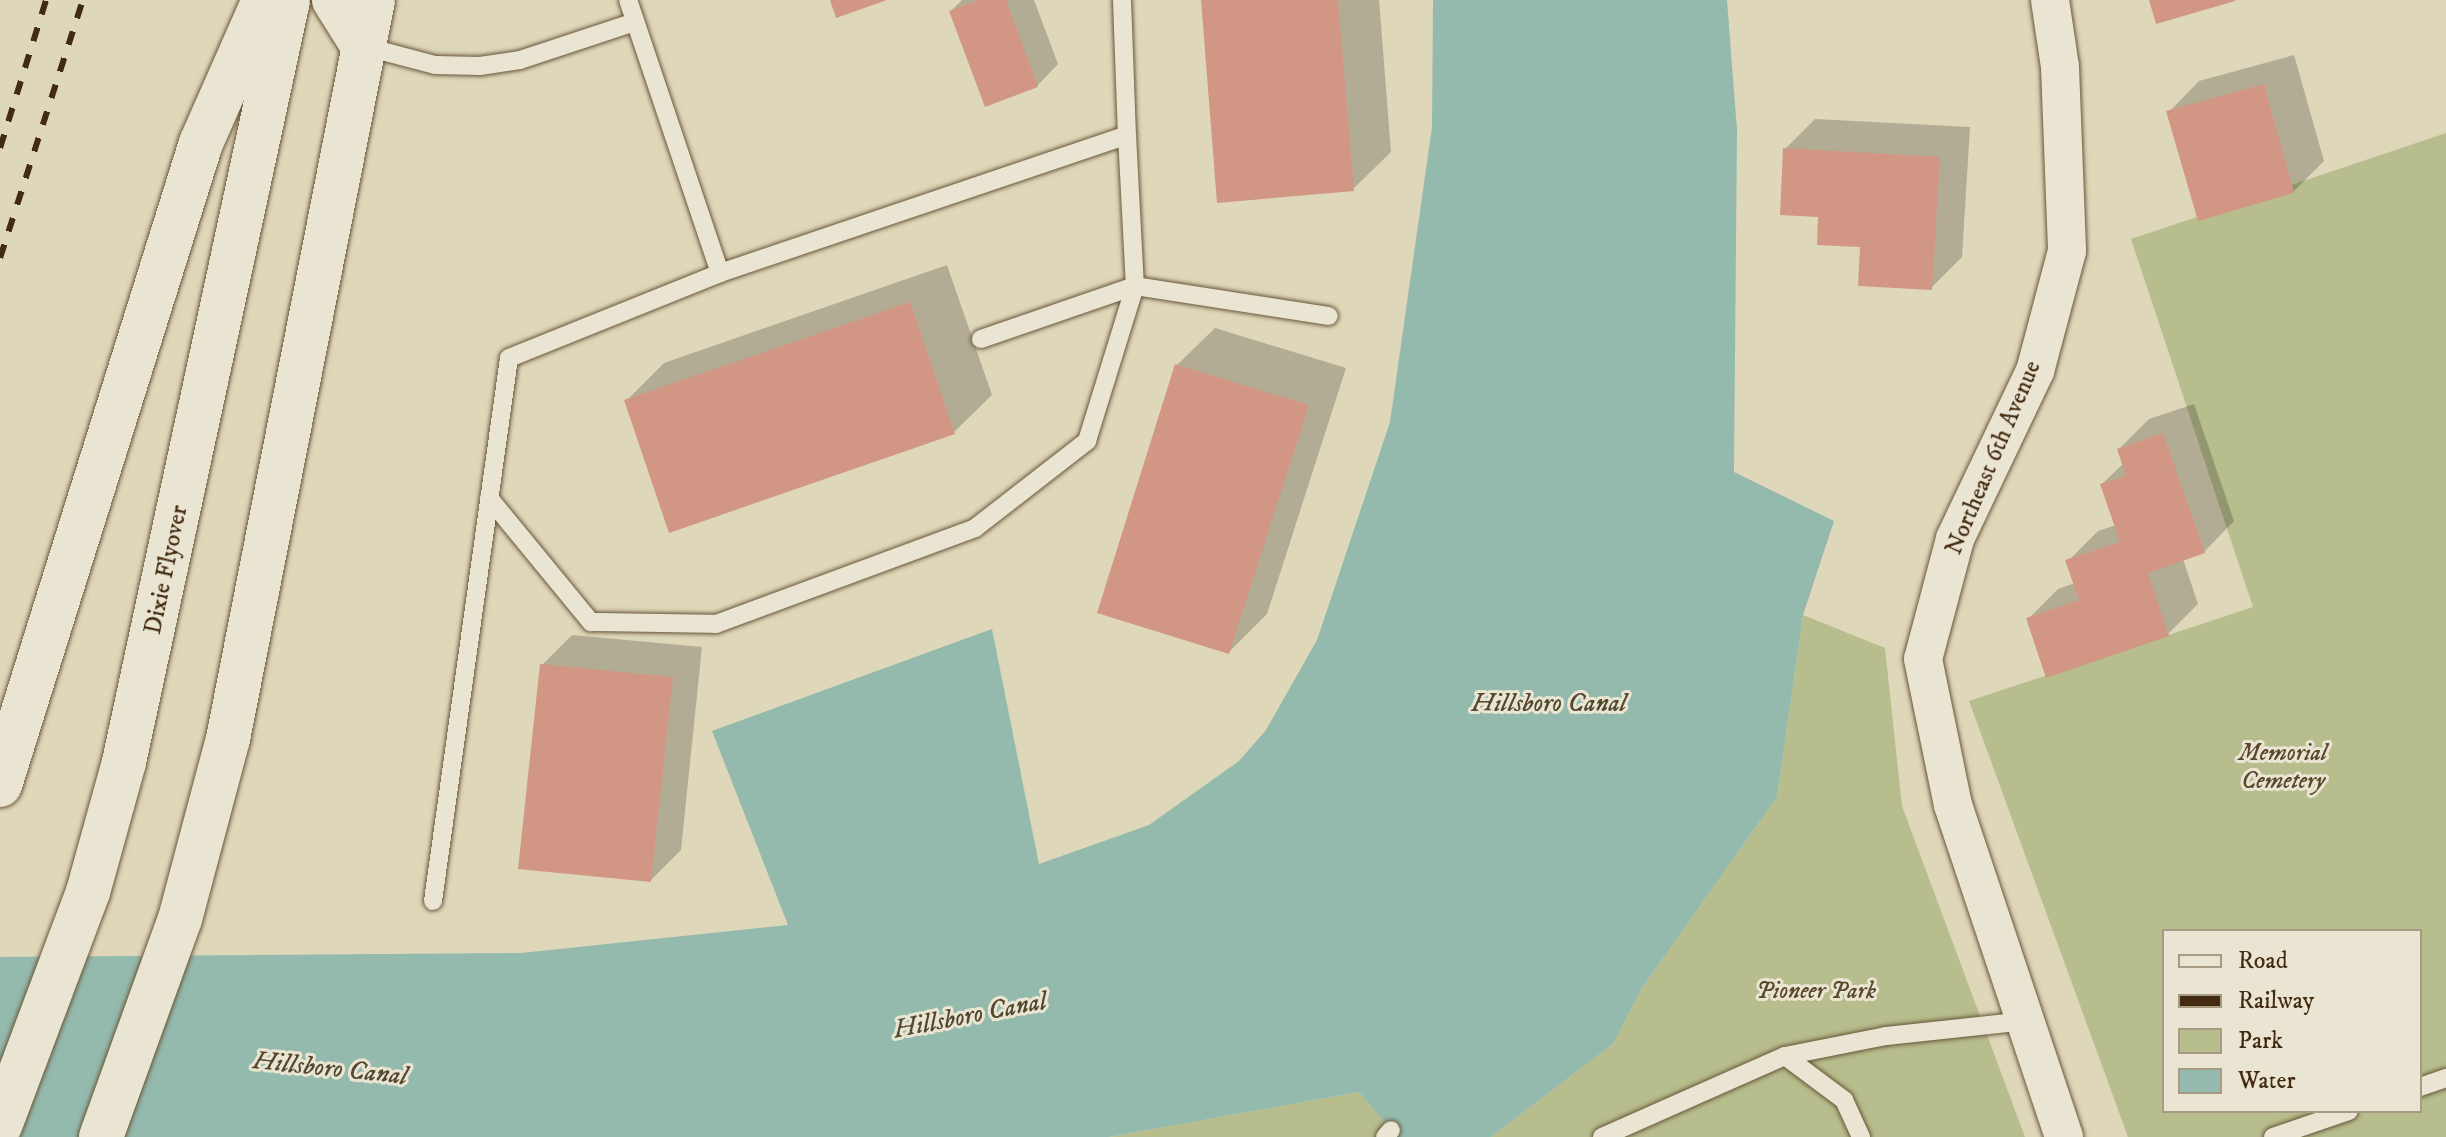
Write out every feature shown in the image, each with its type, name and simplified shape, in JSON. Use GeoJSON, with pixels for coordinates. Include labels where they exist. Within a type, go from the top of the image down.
{"type":"FeatureCollection","features":[{"type":"Feature","properties":{"kind":"main road"},"geometry":{"type":"LineString","coordinates":[[0,785],[201,143],[264,0]]}},
{"type":"Feature","properties":{"kind":"main road","name":"Dixie Flyover"},"geometry":{"type":"LineString","coordinates":[[0,1126],[88,892],[165,583],[288,0]]}},
{"type":"Feature","properties":{"kind":"main road"},"geometry":{"type":"LineString","coordinates":[[334,0],[363,46]]}},
{"type":"Feature","properties":{"kind":"main road"},"geometry":{"type":"LineString","coordinates":[[101,1137],[180,919],[235,708],[373,0]]}},
{"type":"Feature","properties":{"kind":"street","name":"Northeast 6th Avenue"},"geometry":{"type":"LineString","coordinates":[[2050,0],[2060,67],[2067,251],[2035,371],[1955,539],[1923,659],[1953,805],[2064,1137]]}},
{"type":"Feature","properties":{"kind":"lane"},"geometry":{"type":"LineString","coordinates":[[628,0],[720,273]]}},
{"type":"Feature","properties":{"kind":"lane"},"geometry":{"type":"LineString","coordinates":[[489,498],[591,622],[716,624],[975,528],[1087,441],[1135,286],[1122,0]]}},
{"type":"Feature","properties":{"kind":"lane"},"geometry":{"type":"LineString","coordinates":[[363,46],[435,65],[480,66],[520,60],[635,22]]}},
{"type":"Feature","properties":{"kind":"lane"},"geometry":{"type":"LineString","coordinates":[[433,901],[509,358],[720,273],[1127,135]]}},
{"type":"Feature","properties":{"kind":"lane"},"geometry":{"type":"LineString","coordinates":[[981,339],[1135,286],[1329,316]]}},
{"type":"Feature","properties":{"kind":"lane"},"geometry":{"type":"LineString","coordinates":[[1602,1137],[1785,1056],[1886,1036],[2026,1021]]}},
{"type":"Feature","properties":{"kind":"lane"},"geometry":{"type":"LineString","coordinates":[[1785,1056],[1844,1100],[1861,1137]]}},
{"type":"Feature","properties":{"kind":"lane"},"geometry":{"type":"LineString","coordinates":[[2422,1086],[2446,1078]]}},
{"type":"Feature","properties":{"kind":"lane"},"geometry":{"type":"LineString","coordinates":[[2273,1137],[2343,1113]]}},
{"type":"Feature","properties":{"kind":"green space","name":"Memorial Cemetery"},"geometry":{"type":"Polygon","coordinates":[[[2446,133],[2446,1137],[2128,1137],[1969,701],[2253,607],[2131,239],[2446,133]]]}},
{"type":"Feature","properties":{"kind":"green space","name":"Pioneer Park"},"geometry":{"type":"Polygon","coordinates":[[[1803,615],[1885,648],[1902,806],[2025,1137],[1491,1137],[1613,1044],[1642,988],[1777,797],[1803,615]]]}},
{"type":"Feature","properties":{"kind":"green space"},"geometry":{"type":"Polygon","coordinates":[[[1359,1092],[1397,1137],[1109,1137],[1359,1092]]]}},
{"type":"Feature","properties":{"kind":"water","name":"Hillsboro Canal"},"geometry":{"type":"Polygon","coordinates":[[[1433,0],[1727,0],[1737,130],[1734,472],[1834,521],[1803,615],[1777,797],[1642,988],[1613,1044],[1491,1137],[1397,1137],[1359,1092],[1109,1137],[0,1137],[0,957],[521,953],[788,925],[712,731],[992,629],[1039,864],[1149,825],[1239,761],[1266,730],[1317,640],[1390,422],[1432,127],[1433,0]]]}},
{"type":"Feature","properties":{"kind":"building"},"geometry":{"type":"Polygon","coordinates":[[[830,0],[887,0],[836,18],[830,0]]]}},
{"type":"Feature","properties":{"kind":"building"},"geometry":{"type":"Polygon","coordinates":[[[979,0],[1006,0],[1038,87],[985,107],[949,11],[979,0]]]}},
{"type":"Feature","properties":{"kind":"building"},"geometry":{"type":"Polygon","coordinates":[[[1201,0],[1338,0],[1354,191],[1217,203],[1201,0]]]}},
{"type":"Feature","properties":{"kind":"building"},"geometry":{"type":"Polygon","coordinates":[[[2149,0],[2235,0],[2235,1],[2156,24],[2149,0]]]}},
{"type":"Feature","properties":{"kind":"building"},"geometry":{"type":"Polygon","coordinates":[[[2264,84],[2294,193],[2198,221],[2166,111],[2264,84]]]}},
{"type":"Feature","properties":{"kind":"building"},"geometry":{"type":"Polygon","coordinates":[[[1783,148],[1940,157],[1932,290],[1858,286],[1860,247],[1817,245],[1818,217],[1780,215],[1783,148]]]}},
{"type":"Feature","properties":{"kind":"building"},"geometry":{"type":"Polygon","coordinates":[[[910,302],[955,434],[669,533],[624,400],[910,302]]]}},
{"type":"Feature","properties":{"kind":"building"},"geometry":{"type":"Polygon","coordinates":[[[1175,364],[1309,405],[1229,654],[1097,613],[1175,364]]]}},
{"type":"Feature","properties":{"kind":"building"},"geometry":{"type":"Polygon","coordinates":[[[2163,433],[2205,553],[2148,573],[2169,636],[2046,678],[2026,618],[2079,600],[2065,560],[2120,542],[2100,484],[2126,476],[2117,449],[2163,433]]]}},
{"type":"Feature","properties":{"kind":"building"},"geometry":{"type":"Polygon","coordinates":[[[540,664],[673,677],[651,882],[518,869],[540,664]]]}},
{"type":"Feature","properties":{"kind":"railway"},"geometry":{"type":"LineString","coordinates":[[0,148],[46,0]]}},
{"type":"Feature","properties":{"kind":"railway"},"geometry":{"type":"LineString","coordinates":[[0,258],[83,0]]}}]}
